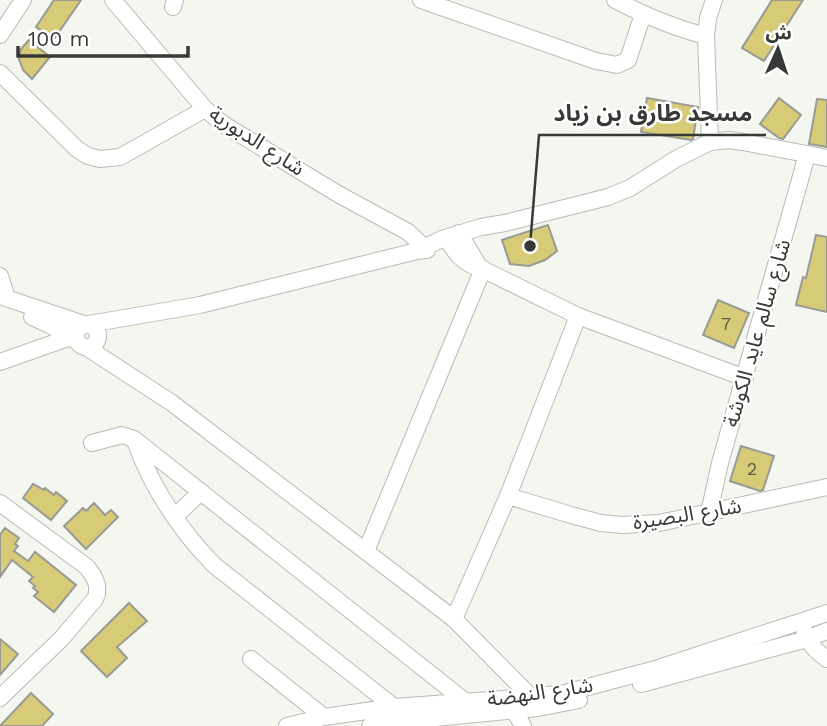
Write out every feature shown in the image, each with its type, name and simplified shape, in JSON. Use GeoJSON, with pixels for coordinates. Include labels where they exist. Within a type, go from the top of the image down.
{"type":"FeatureCollection","features":[{"type":"Feature","properties":{"kind":"street"},"geometry":{"type":"LineString","coordinates":[[0,35],[23,0]]}},
{"type":"Feature","properties":{"kind":"street","name":"شارع الدبورية"},"geometry":{"type":"LineString","coordinates":[[113,0],[205,109],[223,124],[338,194],[408,232],[423,249]]}},
{"type":"Feature","properties":{"kind":"street"},"geometry":{"type":"LineString","coordinates":[[421,0],[596,61],[617,65],[630,58],[643,14]]}},
{"type":"Feature","properties":{"kind":"street"},"geometry":{"type":"LineString","coordinates":[[615,0],[688,32],[706,36]]}},
{"type":"Feature","properties":{"kind":"street"},"geometry":{"type":"LineString","coordinates":[[710,142],[706,36],[708,18],[715,0]]}},
{"type":"Feature","properties":{"kind":"street"},"geometry":{"type":"LineString","coordinates":[[0,73],[77,149],[100,159],[120,158],[205,109]]}},
{"type":"Feature","properties":{"kind":"street"},"geometry":{"type":"LineString","coordinates":[[87,324],[200,305],[423,249],[455,239],[481,226],[505,223],[608,197],[630,188],[676,159],[710,142],[743,142],[827,158]]}},
{"type":"Feature","properties":{"kind":"street","name":"شارع سالم عايد الكوشة"},"geometry":{"type":"LineString","coordinates":[[709,513],[720,463],[807,155]]}},
{"type":"Feature","properties":{"kind":"street"},"geometry":{"type":"LineString","coordinates":[[455,239],[461,259],[469,264],[578,316],[745,378]]}},
{"type":"Feature","properties":{"kind":"street"},"geometry":{"type":"LineString","coordinates":[[366,551],[482,269]]}},
{"type":"Feature","properties":{"kind":"street"},"geometry":{"type":"LineString","coordinates":[[0,276],[2,300]]}},
{"type":"Feature","properties":{"kind":"street"},"geometry":{"type":"LineString","coordinates":[[2,300],[93,326],[98,332],[86,341]]}},
{"type":"Feature","properties":{"kind":"street"},"geometry":{"type":"LineString","coordinates":[[2,300],[86,341],[172,403],[453,619],[531,697]]}},
{"type":"Feature","properties":{"kind":"street"},"geometry":{"type":"LineString","coordinates":[[0,362],[86,341],[142,316]]}},
{"type":"Feature","properties":{"kind":"street"},"geometry":{"type":"LineString","coordinates":[[453,619],[508,496],[578,316]]}},
{"type":"Feature","properties":{"kind":"street"},"geometry":{"type":"LineString","coordinates":[[92,443],[122,435],[134,439],[201,492],[462,714]]}},
{"type":"Feature","properties":{"kind":"street"},"geometry":{"type":"LineString","coordinates":[[134,439],[151,480],[193,542],[214,565],[394,707]]}},
{"type":"Feature","properties":{"kind":"street","name":"شارع البصيرة"},"geometry":{"type":"LineString","coordinates":[[508,496],[601,523],[622,525],[659,523],[827,487]]}},
{"type":"Feature","properties":{"kind":"street"},"geometry":{"type":"LineString","coordinates":[[175,516],[201,492]]}},
{"type":"Feature","properties":{"kind":"street"},"geometry":{"type":"LineString","coordinates":[[0,503],[87,567],[94,577],[97,594],[78,620],[0,698]]}},
{"type":"Feature","properties":{"kind":"street","name":"شارع النهضة"},"geometry":{"type":"LineString","coordinates":[[370,726],[462,714],[531,697],[565,693],[629,676],[803,622],[827,612]]}},
{"type":"Feature","properties":{"kind":"street"},"geometry":{"type":"LineString","coordinates":[[803,622],[807,639],[825,656]]}},
{"type":"Feature","properties":{"kind":"street","name":"شارع النهضة"},"geometry":{"type":"LineString","coordinates":[[287,726],[324,717],[394,707],[462,714],[538,708],[578,701],[807,639],[827,631]]}},
{"type":"Feature","properties":{"kind":"street"},"geometry":{"type":"LineString","coordinates":[[251,659],[324,717]]}},
{"type":"Feature","properties":{"kind":"street"},"geometry":{"type":"LineString","coordinates":[[514,710],[523,726]]}},
{"type":"Feature","properties":{"kind":"building"},"geometry":{"type":"Polygon","coordinates":[[[54,0],[81,0],[54,39],[36,27],[54,0]]]}},
{"type":"Feature","properties":{"kind":"building"},"geometry":{"type":"Polygon","coordinates":[[[772,0],[803,0],[764,61],[742,48],[772,0]]]}},
{"type":"Feature","properties":{"kind":"building"},"geometry":{"type":"Polygon","coordinates":[[[29,40],[50,57],[32,79],[23,70],[19,59],[21,49],[29,40]]]}},
{"type":"Feature","properties":{"kind":"building"},"geometry":{"type":"Polygon","coordinates":[[[647,98],[698,107],[693,139],[641,132],[647,98]]]}},
{"type":"Feature","properties":{"kind":"building"},"geometry":{"type":"Polygon","coordinates":[[[779,98],[801,115],[783,139],[760,124],[779,98]]]}},
{"type":"Feature","properties":{"kind":"building"},"geometry":{"type":"Polygon","coordinates":[[[817,99],[827,100],[827,147],[809,144],[817,99]]]}},
{"type":"Feature","properties":{"kind":"building"},"geometry":{"type":"Polygon","coordinates":[[[548,225],[557,251],[545,260],[529,266],[510,264],[502,240],[548,225]]]}},
{"type":"Feature","properties":{"kind":"building"},"geometry":{"type":"Polygon","coordinates":[[[816,235],[827,237],[827,312],[796,305],[803,277],[806,278],[816,235]]]}},
{"type":"Feature","properties":{"kind":"building"},"geometry":{"type":"Polygon","coordinates":[[[718,300],[749,313],[734,348],[703,335],[718,300]]]}},
{"type":"Feature","properties":{"kind":"building"},"geometry":{"type":"Polygon","coordinates":[[[741,446],[774,456],[763,490],[730,481],[741,446]]]}},
{"type":"Feature","properties":{"kind":"building"},"geometry":{"type":"Polygon","coordinates":[[[33,484],[54,495],[56,492],[67,501],[51,520],[23,498],[33,484]]]}},
{"type":"Feature","properties":{"kind":"building"},"geometry":{"type":"Polygon","coordinates":[[[94,503],[105,515],[111,510],[118,517],[86,549],[64,526],[83,508],[86,511],[94,503]]]}},
{"type":"Feature","properties":{"kind":"building"},"geometry":{"type":"Polygon","coordinates":[[[5,528],[19,538],[14,551],[28,561],[35,552],[76,585],[54,612],[34,596],[38,592],[29,581],[33,577],[12,560],[0,577],[0,535],[5,528]]]}},
{"type":"Feature","properties":{"kind":"building"},"geometry":{"type":"Polygon","coordinates":[[[129,603],[147,621],[117,647],[127,658],[107,677],[81,651],[129,603]]]}},
{"type":"Feature","properties":{"kind":"building"},"geometry":{"type":"Polygon","coordinates":[[[0,639],[18,654],[0,675],[0,639]]]}},
{"type":"Feature","properties":{"kind":"building"},"geometry":{"type":"Polygon","coordinates":[[[31,693],[53,714],[42,726],[0,726],[31,693]]]}},
{"type":"Feature","properties":{"kind":"place","name":"مسجد طارق بن زياد"},"geometry":{"type":"Point","coordinates":[530,246]}}]}
